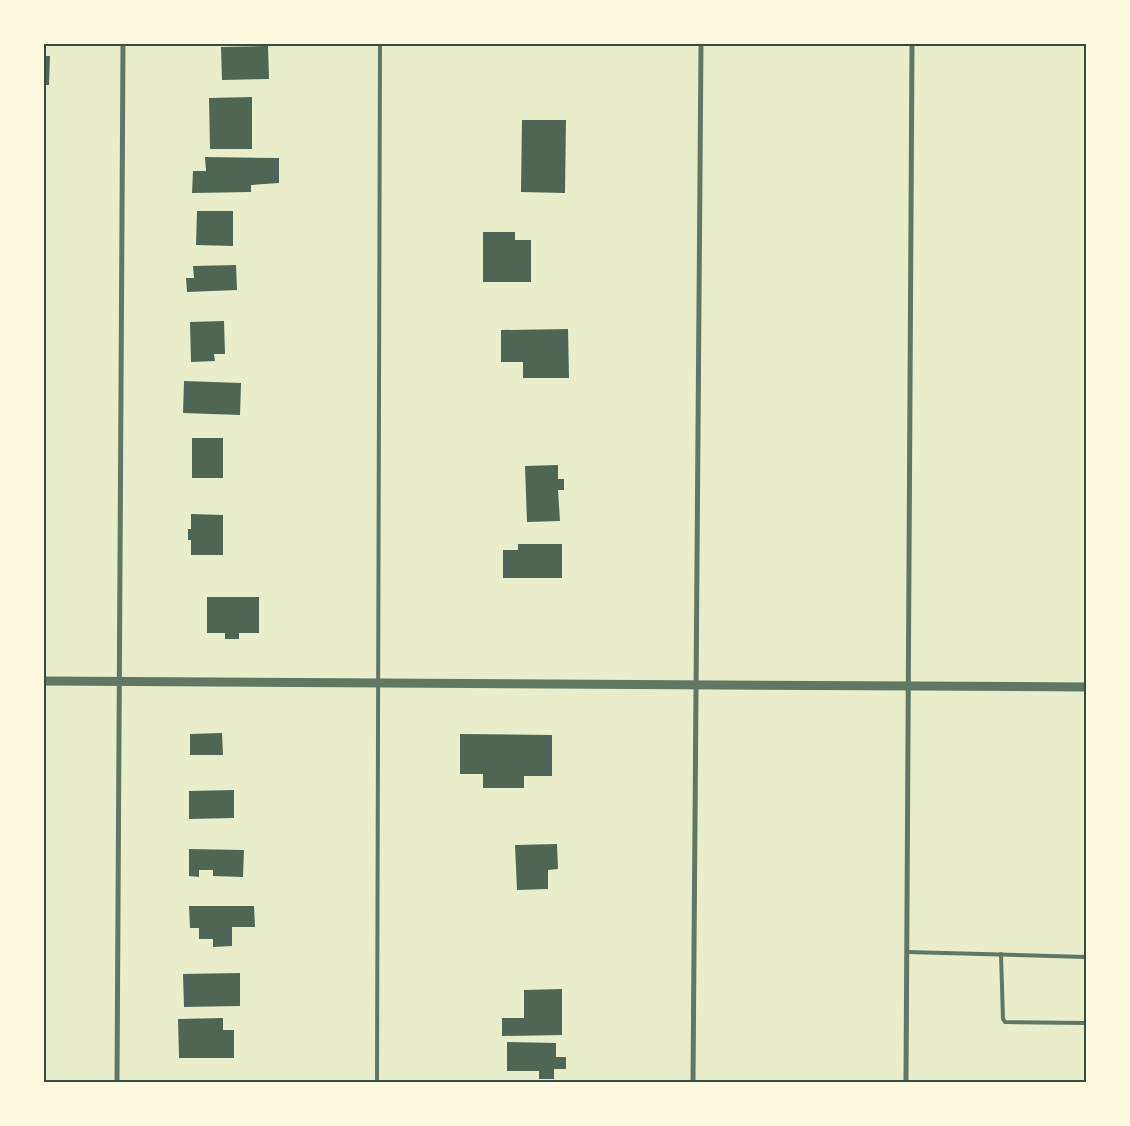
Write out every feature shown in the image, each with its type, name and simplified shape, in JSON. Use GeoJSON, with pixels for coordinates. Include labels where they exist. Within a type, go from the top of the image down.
{"type":"FeatureCollection","features":[{"type":"Feature","properties":{"kind":"street"},"geometry":{"type":"LineString","coordinates":[[117,1082],[123,44]]}},
{"type":"Feature","properties":{"kind":"street"},"geometry":{"type":"LineString","coordinates":[[694,1082],[701,44]]}},
{"type":"Feature","properties":{"kind":"street"},"geometry":{"type":"LineString","coordinates":[[906,1082],[912,44]]}},
{"type":"Feature","properties":{"kind":"street"},"geometry":{"type":"LineString","coordinates":[[44,681],[1086,687]]}},
{"type":"Feature","properties":{"kind":"lane"},"geometry":{"type":"LineString","coordinates":[[377,1082],[380,44]]}},
{"type":"Feature","properties":{"kind":"lane"},"geometry":{"type":"LineString","coordinates":[[907,952],[1086,956]]}},
{"type":"Feature","properties":{"kind":"lane"},"geometry":{"type":"LineString","coordinates":[[1001,954],[1003,1019],[1005,1022],[1086,1022]]}},
{"type":"Feature","properties":{"kind":"building"},"geometry":{"type":"Polygon","coordinates":[[[268,46],[269,79],[222,80],[221,47],[268,46]]]}},
{"type":"Feature","properties":{"kind":"building"},"geometry":{"type":"Polygon","coordinates":[[[44,56],[50,56],[49,85],[44,85],[44,56]]]}},
{"type":"Feature","properties":{"kind":"building"},"geometry":{"type":"Polygon","coordinates":[[[252,97],[252,149],[210,149],[209,98],[252,97]]]}},
{"type":"Feature","properties":{"kind":"building"},"geometry":{"type":"Polygon","coordinates":[[[522,120],[566,120],[565,193],[521,192],[522,120]]]}},
{"type":"Feature","properties":{"kind":"building"},"geometry":{"type":"Polygon","coordinates":[[[205,157],[279,158],[279,183],[251,185],[251,192],[192,193],[193,171],[206,171],[205,157]]]}},
{"type":"Feature","properties":{"kind":"building"},"geometry":{"type":"Polygon","coordinates":[[[197,211],[233,211],[233,246],[196,245],[197,211]]]}},
{"type":"Feature","properties":{"kind":"building"},"geometry":{"type":"Polygon","coordinates":[[[483,232],[515,232],[515,240],[531,240],[531,282],[483,282],[483,232]]]}},
{"type":"Feature","properties":{"kind":"building"},"geometry":{"type":"Polygon","coordinates":[[[236,265],[237,290],[187,292],[186,278],[194,278],[193,266],[236,265]]]}},
{"type":"Feature","properties":{"kind":"building"},"geometry":{"type":"Polygon","coordinates":[[[224,321],[225,354],[214,354],[215,361],[191,362],[190,322],[224,321]]]}},
{"type":"Feature","properties":{"kind":"building"},"geometry":{"type":"Polygon","coordinates":[[[568,329],[569,378],[523,378],[523,362],[501,362],[501,330],[568,329]]]}},
{"type":"Feature","properties":{"kind":"building"},"geometry":{"type":"Polygon","coordinates":[[[44,380],[46,380],[46,409],[44,409],[44,380]]]}},
{"type":"Feature","properties":{"kind":"building"},"geometry":{"type":"Polygon","coordinates":[[[184,381],[241,383],[240,415],[183,413],[184,381]]]}},
{"type":"Feature","properties":{"kind":"building"},"geometry":{"type":"Polygon","coordinates":[[[192,438],[223,438],[223,478],[192,478],[192,438]]]}},
{"type":"Feature","properties":{"kind":"building"},"geometry":{"type":"Polygon","coordinates":[[[558,465],[558,479],[564,479],[564,490],[558,490],[560,521],[527,522],[525,466],[558,465]]]}},
{"type":"Feature","properties":{"kind":"building"},"geometry":{"type":"Polygon","coordinates":[[[191,514],[223,515],[223,555],[191,555],[191,540],[188,540],[188,529],[191,529],[191,514]]]}},
{"type":"Feature","properties":{"kind":"building"},"geometry":{"type":"Polygon","coordinates":[[[518,544],[562,544],[562,578],[503,578],[503,550],[518,550],[518,544]]]}},
{"type":"Feature","properties":{"kind":"building"},"geometry":{"type":"Polygon","coordinates":[[[207,597],[259,597],[259,633],[239,633],[239,639],[225,639],[225,633],[207,633],[207,597]]]}},
{"type":"Feature","properties":{"kind":"building"},"geometry":{"type":"Polygon","coordinates":[[[222,733],[223,755],[190,755],[190,734],[222,733]]]}},
{"type":"Feature","properties":{"kind":"building"},"geometry":{"type":"Polygon","coordinates":[[[460,734],[552,735],[552,776],[524,776],[524,788],[483,788],[483,774],[460,774],[460,734]]]}},
{"type":"Feature","properties":{"kind":"building"},"geometry":{"type":"Polygon","coordinates":[[[234,790],[234,818],[189,819],[189,791],[234,790]]]}},
{"type":"Feature","properties":{"kind":"building"},"geometry":{"type":"Polygon","coordinates":[[[557,844],[558,869],[548,870],[548,889],[517,890],[515,845],[557,844]]]}},
{"type":"Feature","properties":{"kind":"building"},"geometry":{"type":"Polygon","coordinates":[[[189,849],[244,850],[243,877],[213,876],[213,870],[199,870],[199,877],[189,876],[189,849]]]}},
{"type":"Feature","properties":{"kind":"building"},"geometry":{"type":"Polygon","coordinates":[[[44,859],[46,859],[45,880],[44,880],[44,859]]]}},
{"type":"Feature","properties":{"kind":"building"},"geometry":{"type":"Polygon","coordinates":[[[189,906],[254,906],[255,927],[232,927],[232,946],[213,947],[213,939],[199,939],[199,928],[190,928],[189,906]]]}},
{"type":"Feature","properties":{"kind":"building"},"geometry":{"type":"Polygon","coordinates":[[[240,973],[240,1006],[184,1007],[183,974],[240,973]]]}},
{"type":"Feature","properties":{"kind":"building"},"geometry":{"type":"Polygon","coordinates":[[[562,989],[562,1035],[502,1036],[502,1018],[524,1018],[524,990],[562,989]]]}},
{"type":"Feature","properties":{"kind":"building"},"geometry":{"type":"Polygon","coordinates":[[[223,1018],[223,1030],[234,1030],[234,1058],[179,1058],[178,1019],[223,1018]]]}},
{"type":"Feature","properties":{"kind":"building"},"geometry":{"type":"Polygon","coordinates":[[[507,1042],[556,1043],[556,1057],[566,1057],[566,1069],[554,1069],[554,1079],[539,1079],[539,1071],[507,1071],[507,1042]]]}}]}
